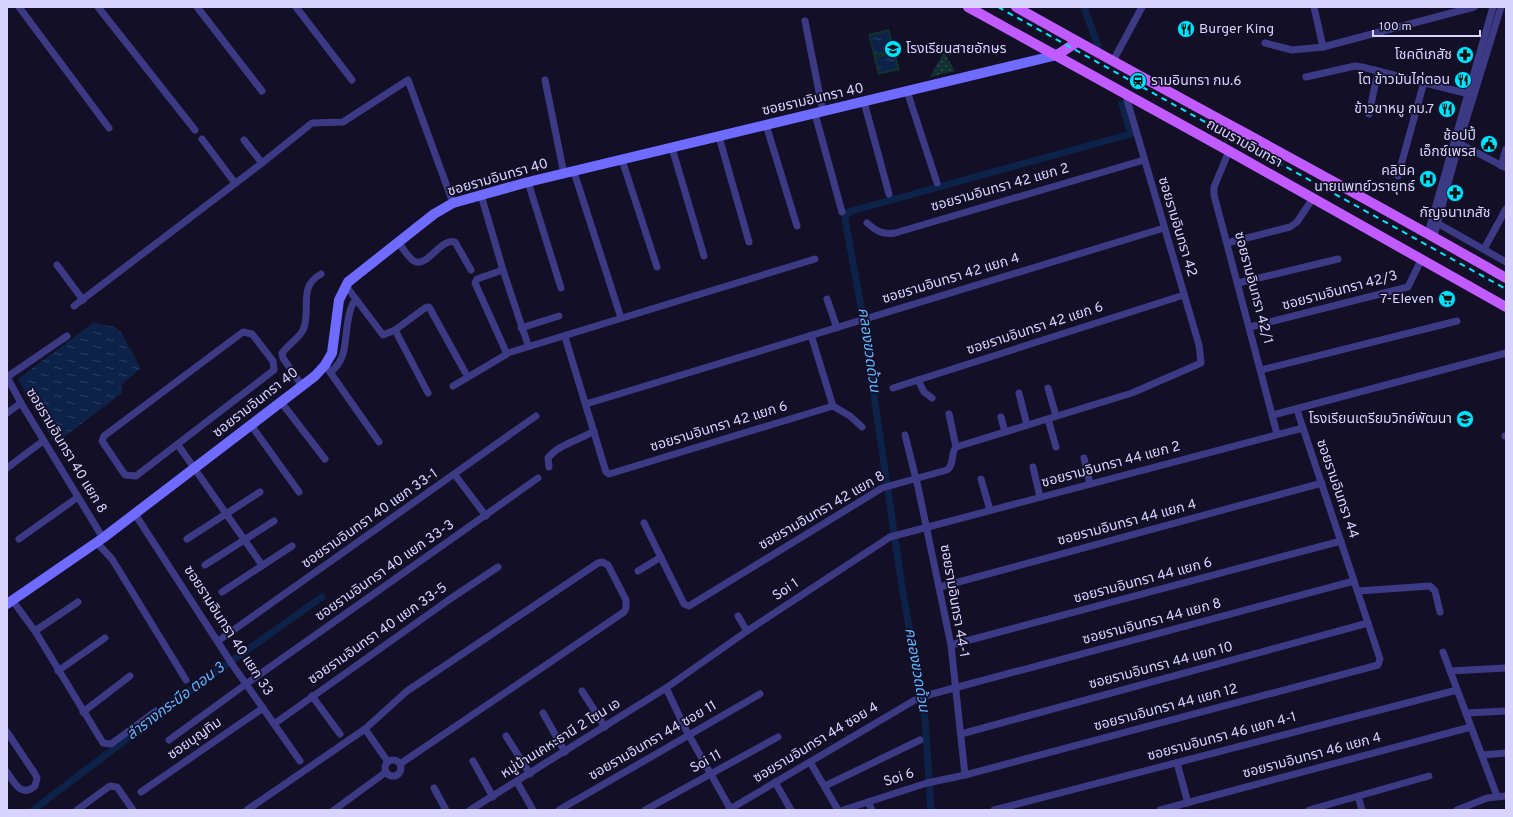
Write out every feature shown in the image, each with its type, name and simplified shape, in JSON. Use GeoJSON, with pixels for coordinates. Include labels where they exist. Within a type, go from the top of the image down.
{"type":"FeatureCollection","features":[{"type":"Feature","properties":{"kind":"main road","name":"ถนนรามอินทรา"},"geometry":{"type":"LineString","coordinates":[[968,7],[1230,151],[1506,307]]}},
{"type":"Feature","properties":{"kind":"main road","name":"ถนนรามอินทรา"},"geometry":{"type":"LineString","coordinates":[[1016,7],[1077,42],[1431,235],[1506,278]]}},
{"type":"Feature","properties":{"kind":"main road"},"geometry":{"type":"LineString","coordinates":[[1057,56],[1077,42]]}},
{"type":"Feature","properties":{"kind":"street"},"geometry":{"type":"LineString","coordinates":[[19,7],[109,128]]}},
{"type":"Feature","properties":{"kind":"street"},"geometry":{"type":"LineString","coordinates":[[98,7],[195,130]]}},
{"type":"Feature","properties":{"kind":"street"},"geometry":{"type":"LineString","coordinates":[[197,7],[262,91]]}},
{"type":"Feature","properties":{"kind":"street"},"geometry":{"type":"LineString","coordinates":[[296,7],[352,80]]}},
{"type":"Feature","properties":{"kind":"street"},"geometry":{"type":"LineString","coordinates":[[1113,61],[1142,7]]}},
{"type":"Feature","properties":{"kind":"street"},"geometry":{"type":"LineString","coordinates":[[1314,7],[1323,47]]}},
{"type":"Feature","properties":{"kind":"street"},"geometry":{"type":"LineString","coordinates":[[1265,43],[1292,50],[1323,47],[1474,7]]}},
{"type":"Feature","properties":{"kind":"street"},"geometry":{"type":"LineString","coordinates":[[1431,235],[1437,223],[1469,94],[1493,7]]}},
{"type":"Feature","properties":{"kind":"street"},"geometry":{"type":"LineString","coordinates":[[1431,235],[1457,142],[1501,7]]}},
{"type":"Feature","properties":{"kind":"street"},"geometry":{"type":"LineString","coordinates":[[805,21],[819,113],[842,212]]}},
{"type":"Feature","properties":{"kind":"street","name":"ซอยรามอินทรา 40"},"geometry":{"type":"LineString","coordinates":[[10,602],[100,540],[302,386],[328,369],[332,353],[339,300],[348,282],[434,214],[453,203],[528,182],[1057,56]]}},
{"type":"Feature","properties":{"kind":"street"},"geometry":{"type":"LineString","coordinates":[[1306,77],[1355,66],[1469,94]]}},
{"type":"Feature","properties":{"kind":"street"},"geometry":{"type":"LineString","coordinates":[[1369,114],[1378,71]]}},
{"type":"Feature","properties":{"kind":"street"},"geometry":{"type":"LineString","coordinates":[[74,306],[84,300],[312,123],[343,122],[408,80],[453,203]]}},
{"type":"Feature","properties":{"kind":"street"},"geometry":{"type":"LineString","coordinates":[[545,80],[569,173],[621,318]]}},
{"type":"Feature","properties":{"kind":"street"},"geometry":{"type":"LineString","coordinates":[[1398,176],[1424,82]]}},
{"type":"Feature","properties":{"kind":"street"},"geometry":{"type":"LineString","coordinates":[[908,91],[937,183]]}},
{"type":"Feature","properties":{"kind":"street","name":"ซอยรามอินทรา 42"},"geometry":{"type":"LineString","coordinates":[[1056,416],[1147,388],[1201,363],[1201,356],[1184,295],[1125,93]]}},
{"type":"Feature","properties":{"kind":"street"},"geometry":{"type":"LineString","coordinates":[[864,102],[889,194]]}},
{"type":"Feature","properties":{"kind":"street"},"geometry":{"type":"LineString","coordinates":[[766,125],[797,226]]}},
{"type":"Feature","properties":{"kind":"street"},"geometry":{"type":"LineString","coordinates":[[719,137],[750,242]]}},
{"type":"Feature","properties":{"kind":"street"},"geometry":{"type":"LineString","coordinates":[[202,139],[235,183]]}},
{"type":"Feature","properties":{"kind":"street"},"geometry":{"type":"LineString","coordinates":[[244,140],[262,163]]}},
{"type":"Feature","properties":{"kind":"street"},"geometry":{"type":"LineString","coordinates":[[1457,142],[1504,167],[1506,150]]}},
{"type":"Feature","properties":{"kind":"street"},"geometry":{"type":"LineString","coordinates":[[672,148],[704,256]]}},
{"type":"Feature","properties":{"kind":"street","name":"ซอยรามอินทรา 42/1"},"geometry":{"type":"LineString","coordinates":[[1230,151],[1213,190],[1277,434]]}},
{"type":"Feature","properties":{"kind":"street"},"geometry":{"type":"LineString","coordinates":[[622,160],[657,267]]}},
{"type":"Feature","properties":{"kind":"street","name":"ซอยรามอินทรา 42 แยก 2"},"geometry":{"type":"LineString","coordinates":[[867,223],[876,231],[883,234],[895,233],[1144,160]]}},
{"type":"Feature","properties":{"kind":"street"},"geometry":{"type":"LineString","coordinates":[[528,182],[561,288]]}},
{"type":"Feature","properties":{"kind":"street"},"geometry":{"type":"LineString","coordinates":[[481,194],[521,328],[527,342]]}},
{"type":"Feature","properties":{"kind":"street"},"geometry":{"type":"LineString","coordinates":[[1227,243],[1290,227],[1298,222],[1313,198]]}},
{"type":"Feature","properties":{"kind":"street"},"geometry":{"type":"LineString","coordinates":[[1484,250],[1506,209]]}},
{"type":"Feature","properties":{"kind":"street"},"geometry":{"type":"LineString","coordinates":[[1437,223],[1506,262]]}},
{"type":"Feature","properties":{"kind":"street","name":"ซอยรามอินทรา 42 แยก 4"},"geometry":{"type":"LineString","coordinates":[[586,404],[1164,228]]}},
{"type":"Feature","properties":{"kind":"street"},"geometry":{"type":"LineString","coordinates":[[398,243],[411,259],[416,262],[422,261],[447,242],[455,242],[471,270]]}},
{"type":"Feature","properties":{"kind":"street"},"geometry":{"type":"LineString","coordinates":[[511,352],[815,259]]}},
{"type":"Feature","properties":{"kind":"street"},"geometry":{"type":"LineString","coordinates":[[1238,283],[1338,259]]}},
{"type":"Feature","properties":{"kind":"street","name":"ซอยรามอินทรา 42/3"},"geometry":{"type":"LineString","coordinates":[[1250,327],[1408,287],[1422,260]]}},
{"type":"Feature","properties":{"kind":"street"},"geometry":{"type":"LineString","coordinates":[[57,265],[84,300]]}},
{"type":"Feature","properties":{"kind":"street"},"geometry":{"type":"LineString","coordinates":[[453,386],[506,354],[475,283],[477,279],[503,270]]}},
{"type":"Feature","properties":{"kind":"street"},"geometry":{"type":"LineString","coordinates":[[302,386],[282,353],[303,331],[308,290],[311,282],[321,274]]}},
{"type":"Feature","properties":{"kind":"street"},"geometry":{"type":"LineString","coordinates":[[346,286],[383,335],[394,330],[425,308],[429,307],[465,372]]}},
{"type":"Feature","properties":{"kind":"street","name":"ซอยรามอินทรา 42 แยก 6"},"geometry":{"type":"LineString","coordinates":[[893,388],[1184,295]]}},
{"type":"Feature","properties":{"kind":"street"},"geometry":{"type":"LineString","coordinates":[[827,299],[837,328]]}},
{"type":"Feature","properties":{"kind":"street"},"geometry":{"type":"LineString","coordinates":[[356,300],[350,306],[343,353],[339,363],[328,369],[379,442]]}},
{"type":"Feature","properties":{"kind":"street"},"geometry":{"type":"LineString","coordinates":[[521,328],[559,316]]}},
{"type":"Feature","properties":{"kind":"street"},"geometry":{"type":"LineString","coordinates":[[1261,370],[1457,321]]}},
{"type":"Feature","properties":{"kind":"street"},"geometry":{"type":"LineString","coordinates":[[394,330],[428,393]]}},
{"type":"Feature","properties":{"kind":"street"},"geometry":{"type":"LineString","coordinates":[[243,332],[252,334],[273,361],[274,370],[178,445],[136,476],[131,477],[125,475],[102,441],[104,436],[243,332]]}},
{"type":"Feature","properties":{"kind":"street"},"geometry":{"type":"LineString","coordinates":[[7,377],[67,336]]}},
{"type":"Feature","properties":{"kind":"street"},"geometry":{"type":"LineString","coordinates":[[549,467],[548,458],[550,455],[563,446],[594,431],[565,336]]}},
{"type":"Feature","properties":{"kind":"street"},"geometry":{"type":"LineString","coordinates":[[811,336],[833,406],[857,421],[862,427]]}},
{"type":"Feature","properties":{"kind":"street"},"geometry":{"type":"LineString","coordinates":[[1273,415],[1506,353]]}},
{"type":"Feature","properties":{"kind":"street","name":"ซอยรามอินทรา 40 แยก 8"},"geometry":{"type":"LineString","coordinates":[[7,377],[20,403],[78,497],[100,540],[186,680]]}},
{"type":"Feature","properties":{"kind":"street"},"geometry":{"type":"LineString","coordinates":[[918,380],[924,392],[932,398]]}},
{"type":"Feature","properties":{"kind":"street"},"geometry":{"type":"LineString","coordinates":[[956,447],[1056,416],[1048,388]]}},
{"type":"Feature","properties":{"kind":"street"},"geometry":{"type":"LineString","coordinates":[[1019,393],[1027,425]]}},
{"type":"Feature","properties":{"kind":"street"},"geometry":{"type":"LineString","coordinates":[[281,402],[325,459]]}},
{"type":"Feature","properties":{"kind":"street"},"geometry":{"type":"LineString","coordinates":[[7,413],[20,403]]}},
{"type":"Feature","properties":{"kind":"street","name":"ซอยรามอินทรา 42 แยก 6"},"geometry":{"type":"LineString","coordinates":[[594,431],[606,472],[612,474],[833,406]]}},
{"type":"Feature","properties":{"kind":"street","name":"ซอยรามอินทรา 44"},"geometry":{"type":"LineString","coordinates":[[1296,410],[1380,659],[1379,663],[1374,666]]}},
{"type":"Feature","properties":{"kind":"street","name":"ซอยรามอินทรา 42 แยก 8"},"geometry":{"type":"LineString","coordinates":[[661,557],[684,604],[688,606],[695,603],[882,488],[950,468],[953,451],[956,447],[949,414]]}},
{"type":"Feature","properties":{"kind":"street","name":"ซอยรามอินทรา 40 แยก 33-1"},"geometry":{"type":"LineString","coordinates":[[218,641],[536,416]]}},
{"type":"Feature","properties":{"kind":"street"},"geometry":{"type":"LineString","coordinates":[[1001,417],[1005,432]]}},
{"type":"Feature","properties":{"kind":"street"},"geometry":{"type":"LineString","coordinates":[[1048,419],[1056,447]]}},
{"type":"Feature","properties":{"kind":"street"},"geometry":{"type":"LineString","coordinates":[[251,425],[299,492]]}},
{"type":"Feature","properties":{"kind":"street","name":"ซอยรามอินทรา 44 แยก 2"},"geometry":{"type":"LineString","coordinates":[[927,527],[1303,428]]}},
{"type":"Feature","properties":{"kind":"street","name":"ซอยรามอินทรา 44-1"},"geometry":{"type":"LineString","coordinates":[[905,435],[927,527],[951,645],[965,775]]}},
{"type":"Feature","properties":{"kind":"street"},"geometry":{"type":"LineString","coordinates":[[7,468],[43,441]]}},
{"type":"Feature","properties":{"kind":"street"},"geometry":{"type":"LineString","coordinates":[[178,445],[225,515],[262,565]]}},
{"type":"Feature","properties":{"kind":"street"},"geometry":{"type":"LineString","coordinates":[[1084,458],[1090,484]]}},
{"type":"Feature","properties":{"kind":"street"},"geometry":{"type":"LineString","coordinates":[[1032,467],[1040,497]]}},
{"type":"Feature","properties":{"kind":"street"},"geometry":{"type":"LineString","coordinates":[[455,474],[486,516]]}},
{"type":"Feature","properties":{"kind":"street","name":"ซอยรามอินทรา 40 แยก 33-3"},"geometry":{"type":"LineString","coordinates":[[169,740],[538,478]]}},
{"type":"Feature","properties":{"kind":"street"},"geometry":{"type":"LineString","coordinates":[[982,479],[990,510]]}},
{"type":"Feature","properties":{"kind":"street","name":"ซอยรามอินทรา 44 แยก 4"},"geometry":{"type":"LineString","coordinates":[[940,587],[1322,484]]}},
{"type":"Feature","properties":{"kind":"street"},"geometry":{"type":"LineString","coordinates":[[187,539],[260,492]]}},
{"type":"Feature","properties":{"kind":"street"},"geometry":{"type":"LineString","coordinates":[[19,539],[78,497]]}},
{"type":"Feature","properties":{"kind":"street","name":"ซอยรามอินทรา 40 แยก 33"},"geometry":{"type":"LineString","coordinates":[[135,514],[231,663],[300,761]]}},
{"type":"Feature","properties":{"kind":"street"},"geometry":{"type":"LineString","coordinates":[[205,565],[274,521]]}},
{"type":"Feature","properties":{"kind":"street"},"geometry":{"type":"LineString","coordinates":[[638,571],[661,557],[644,523]]}},
{"type":"Feature","properties":{"kind":"street","name":"Soi 1"},"geometry":{"type":"LineString","coordinates":[[666,688],[747,631],[890,537],[927,527]]}},
{"type":"Feature","properties":{"kind":"street","name":"ซอยรามอินทรา 44 แยก 6"},"geometry":{"type":"LineString","coordinates":[[951,645],[1341,541]]}},
{"type":"Feature","properties":{"kind":"street"},"geometry":{"type":"LineString","coordinates":[[222,592],[292,546]]}},
{"type":"Feature","properties":{"kind":"street"},"geometry":{"type":"LineString","coordinates":[[247,810],[365,729],[407,691],[457,656],[598,563],[602,562],[608,565],[626,600],[626,608],[624,612],[400,764]]}},
{"type":"Feature","properties":{"kind":"street","name":"ซอยรามอินทรา 40 แยก 33-5"},"geometry":{"type":"LineString","coordinates":[[274,724],[450,599],[498,567]]}},
{"type":"Feature","properties":{"kind":"street","name":"ซอยรามอินทรา 44 แยก 8"},"geometry":{"type":"LineString","coordinates":[[932,694],[1354,581]]}},
{"type":"Feature","properties":{"kind":"street"},"geometry":{"type":"LineString","coordinates":[[1358,591],[1430,586],[1435,591],[1440,612]]}},
{"type":"Feature","properties":{"kind":"street"},"geometry":{"type":"LineString","coordinates":[[10,602],[35,632],[82,712],[101,741],[108,744],[156,711]]}},
{"type":"Feature","properties":{"kind":"street"},"geometry":{"type":"LineString","coordinates":[[35,632],[78,602]]}},
{"type":"Feature","properties":{"kind":"street"},"geometry":{"type":"LineString","coordinates":[[738,616],[747,631]]}},
{"type":"Feature","properties":{"kind":"street","name":"ซอยรามอินทรา 44 แยก 10"},"geometry":{"type":"LineString","coordinates":[[961,734],[1368,623]]}},
{"type":"Feature","properties":{"kind":"street"},"geometry":{"type":"LineString","coordinates":[[58,671],[105,638]]}},
{"type":"Feature","properties":{"kind":"street"},"geometry":{"type":"LineString","coordinates":[[1443,652],[1497,796]]}},
{"type":"Feature","properties":{"kind":"street","name":"ซอยรามอินทรา 44 แยก 12"},"geometry":{"type":"LineString","coordinates":[[965,775],[1374,666]]}},
{"type":"Feature","properties":{"kind":"street"},"geometry":{"type":"LineString","coordinates":[[1450,671],[1506,668]]}},
{"type":"Feature","properties":{"kind":"street"},"geometry":{"type":"LineString","coordinates":[[82,712],[130,676]]}},
{"type":"Feature","properties":{"kind":"street"},"geometry":{"type":"LineString","coordinates":[[666,688],[689,735],[730,809]]}},
{"type":"Feature","properties":{"kind":"street","name":"หมู่บ้านเคหะธานี 2 โซน เอ"},"geometry":{"type":"LineString","coordinates":[[470,810],[666,688]]}},
{"type":"Feature","properties":{"kind":"street","name":"ซอยรามอินทรา 46 แยก 4-1"},"geometry":{"type":"LineString","coordinates":[[994,810],[1457,690]]}},
{"type":"Feature","properties":{"kind":"street"},"geometry":{"type":"LineString","coordinates":[[582,691],[605,727]]}},
{"type":"Feature","properties":{"kind":"street","name":"ซอยรามอินทรา 44 ซอย 11"},"geometry":{"type":"LineString","coordinates":[[560,810],[760,694]]}},
{"type":"Feature","properties":{"kind":"street","name":"ซอยรามอินทรา 44 ซอย 4"},"geometry":{"type":"LineString","coordinates":[[730,809],[915,700],[932,694]]}},
{"type":"Feature","properties":{"kind":"street"},"geometry":{"type":"LineString","coordinates":[[312,696],[340,734]]}},
{"type":"Feature","properties":{"kind":"street","name":"ซอยบุญทิม"},"geometry":{"type":"LineString","coordinates":[[141,792],[263,708]]}},
{"type":"Feature","properties":{"kind":"street"},"geometry":{"type":"LineString","coordinates":[[1466,713],[1506,711]]}},
{"type":"Feature","properties":{"kind":"street"},"geometry":{"type":"LineString","coordinates":[[543,713],[565,752]]}},
{"type":"Feature","properties":{"kind":"street","name":"ซอยรามอินทรา 46 แยก 4"},"geometry":{"type":"LineString","coordinates":[[1160,810],[1471,727]]}},
{"type":"Feature","properties":{"kind":"street"},"geometry":{"type":"LineString","coordinates":[[365,729],[388,762]]}},
{"type":"Feature","properties":{"kind":"street"},"geometry":{"type":"LineString","coordinates":[[7,732],[35,774],[37,778],[35,786],[28,791],[23,791],[17,787],[7,772]]}},
{"type":"Feature","properties":{"kind":"street"},"geometry":{"type":"LineString","coordinates":[[506,736],[530,774]]}},
{"type":"Feature","properties":{"kind":"street","name":"Soi 11"},"geometry":{"type":"LineString","coordinates":[[646,810],[778,737]]}},
{"type":"Feature","properties":{"kind":"street"},"geometry":{"type":"LineString","coordinates":[[825,786],[920,740]]}},
{"type":"Feature","properties":{"kind":"street"},"geometry":{"type":"LineString","coordinates":[[1482,755],[1506,753]]}},
{"type":"Feature","properties":{"kind":"street"},"geometry":{"type":"LineString","coordinates":[[386,772],[385,768],[388,762],[394,760],[400,764]]}},
{"type":"Feature","properties":{"kind":"street"},"geometry":{"type":"LineString","coordinates":[[473,761],[493,797]]}},
{"type":"Feature","properties":{"kind":"street"},"geometry":{"type":"LineString","coordinates":[[810,762],[838,810]]}},
{"type":"Feature","properties":{"kind":"street"},"geometry":{"type":"LineString","coordinates":[[1177,763],[1188,803]]}},
{"type":"Feature","properties":{"kind":"street"},"geometry":{"type":"LineString","coordinates":[[386,772],[390,775],[397,775],[401,769],[400,764]]}},
{"type":"Feature","properties":{"kind":"street"},"geometry":{"type":"LineString","coordinates":[[334,810],[386,772]]}},
{"type":"Feature","properties":{"kind":"street","name":"Soi 6"},"geometry":{"type":"LineString","coordinates":[[843,810],[930,782],[965,775]]}},
{"type":"Feature","properties":{"kind":"street"},"geometry":{"type":"LineString","coordinates":[[1310,810],[1429,776]]}},
{"type":"Feature","properties":{"kind":"street"},"geometry":{"type":"LineString","coordinates":[[517,782],[533,810]]}},
{"type":"Feature","properties":{"kind":"street"},"geometry":{"type":"LineString","coordinates":[[775,782],[791,810]]}},
{"type":"Feature","properties":{"kind":"street"},"geometry":{"type":"LineString","coordinates":[[77,810],[112,786],[118,787],[133,810]]}},
{"type":"Feature","properties":{"kind":"street"},"geometry":{"type":"LineString","coordinates":[[434,788],[446,810]]}},
{"type":"Feature","properties":{"kind":"street"},"geometry":{"type":"LineString","coordinates":[[1358,796],[1362,810]]}},
{"type":"Feature","properties":{"kind":"street"},"geometry":{"type":"LineString","coordinates":[[1457,810],[1497,796],[1506,796]]}},
{"type":"Feature","properties":{"kind":"street"},"geometry":{"type":"LineString","coordinates":[[868,802],[872,810]]}},
{"type":"Feature","properties":{"kind":"green space"},"geometry":{"type":"Polygon","coordinates":[[[889,29],[900,70],[878,75],[868,34],[889,29]]]}},
{"type":"Feature","properties":{"kind":"green space"},"geometry":{"type":"Polygon","coordinates":[[[944,52],[955,71],[930,77],[944,52]]]}},
{"type":"Feature","properties":{"kind":"water"},"geometry":{"type":"Polygon","coordinates":[[[888,32],[892,50],[875,53],[870,36],[888,32]]]}},
{"type":"Feature","properties":{"kind":"water"},"geometry":{"type":"Polygon","coordinates":[[[893,54],[897,68],[880,72],[876,58],[893,54]]]}},
{"type":"Feature","properties":{"kind":"water"},"geometry":{"type":"Polygon","coordinates":[[[93,323],[115,327],[121,332],[140,367],[139,370],[121,385],[122,393],[55,444],[18,379],[93,323]]]}},
{"type":"Feature","properties":{"kind":"waterway","name":"คลองขวดด้วน"},"geometry":{"type":"LineString","coordinates":[[1084,7],[1098,46]]}},
{"type":"Feature","properties":{"kind":"waterway","name":"คลองขวดด้วน"},"geometry":{"type":"LineString","coordinates":[[931,810],[925,718],[902,587],[861,307],[845,219],[848,212],[1131,134],[1122,104]]}},
{"type":"Feature","properties":{"kind":"waterway","name":"ลำรางกระบือ ตอน 3"},"geometry":{"type":"LineString","coordinates":[[33,810],[202,682],[322,597]]}},
{"type":"Feature","properties":{"kind":"railway"},"geometry":{"type":"LineString","coordinates":[[998,7],[1506,289]]}},
{"type":"Feature","properties":{"kind":"place","name":"Burger King"},"geometry":{"type":"Point","coordinates":[1186,29]}},
{"type":"Feature","properties":{"kind":"place","name":"โรงเรียนสายอักษร"},"geometry":{"type":"Point","coordinates":[893,49]}},
{"type":"Feature","properties":{"kind":"place","name":"โชคดีเภสัช"},"geometry":{"type":"Point","coordinates":[1465,55]}},
{"type":"Feature","properties":{"kind":"place","name":"โต ข้าวมันไก่ตอน"},"geometry":{"type":"Point","coordinates":[1463,80]}},
{"type":"Feature","properties":{"kind":"place","name":"รามอินทรา กม.6"},"geometry":{"type":"Point","coordinates":[1138,81]}},
{"type":"Feature","properties":{"kind":"place","name":"ข้าวขาหมู กม.7"},"geometry":{"type":"Point","coordinates":[1447,109]}},
{"type":"Feature","properties":{"kind":"place","name":"ช้อปปี้ เอ็กซ์เพรส"},"geometry":{"type":"Point","coordinates":[1489,144]}},
{"type":"Feature","properties":{"kind":"place","name":"คลินิค นายแพทย์วรายุทธ์"},"geometry":{"type":"Point","coordinates":[1428,179]}},
{"type":"Feature","properties":{"kind":"place","name":"กัญจนาเภสัช"},"geometry":{"type":"Point","coordinates":[1455,193]}},
{"type":"Feature","properties":{"kind":"place","name":"7-Eleven"},"geometry":{"type":"Point","coordinates":[1447,299]}},
{"type":"Feature","properties":{"kind":"place","name":"โรงเรียนเตรียมวิทย์พัฒนา"},"geometry":{"type":"Point","coordinates":[1465,419]}}]}
